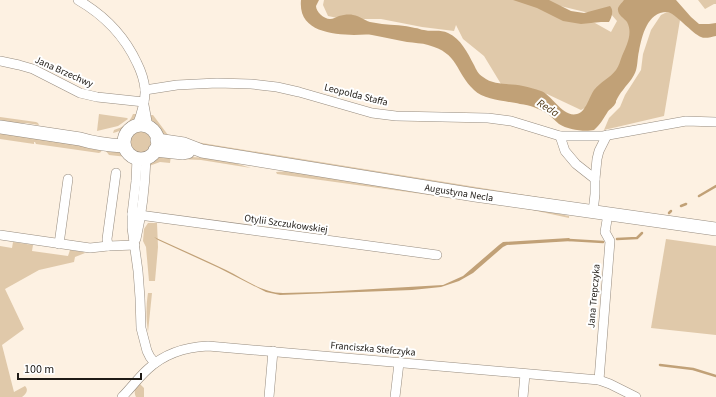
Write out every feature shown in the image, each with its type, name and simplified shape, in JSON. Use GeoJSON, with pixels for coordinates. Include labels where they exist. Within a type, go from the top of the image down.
{"type":"FeatureCollection","features":[{"type":"Feature","properties":{"kind":"main road"},"geometry":{"type":"LineString","coordinates":[[142,126],[152,130],[156,134],[149,152],[131,156],[127,152],[125,141],[128,131],[132,128],[142,126]]}},
{"type":"Feature","properties":{"kind":"main road"},"geometry":{"type":"LineString","coordinates":[[0,127],[80,139],[125,141]]}},
{"type":"Feature","properties":{"kind":"main road","name":"Augustyna Necla"},"geometry":{"type":"LineString","coordinates":[[149,152],[184,144],[202,152],[482,196],[716,229]]}},
{"type":"Feature","properties":{"kind":"street"},"geometry":{"type":"LineString","coordinates":[[78,0],[87,5],[107,21],[123,39],[133,54],[141,73],[145,90],[142,126]]}},
{"type":"Feature","properties":{"kind":"street","name":"Jana Brzechwy"},"geometry":{"type":"LineString","coordinates":[[0,61],[33,69],[80,92],[97,98],[144,102]]}},
{"type":"Feature","properties":{"kind":"street","name":"Leopolda Staffa"},"geometry":{"type":"LineString","coordinates":[[145,90],[177,85],[217,83],[251,84],[277,87],[299,92],[372,113],[396,116],[488,118],[511,121],[560,136],[603,136],[686,121],[716,122]]}},
{"type":"Feature","properties":{"kind":"street"},"geometry":{"type":"LineString","coordinates":[[593,212],[597,159],[599,151],[607,135]]}},
{"type":"Feature","properties":{"kind":"street"},"geometry":{"type":"LineString","coordinates":[[560,136],[565,151],[576,164],[595,179]]}},
{"type":"Feature","properties":{"kind":"street"},"geometry":{"type":"LineString","coordinates":[[149,152],[136,182],[136,215],[132,228],[140,298],[141,328],[147,351],[150,358],[155,363]]}},
{"type":"Feature","properties":{"kind":"street"},"geometry":{"type":"LineString","coordinates":[[108,246],[116,173]]}},
{"type":"Feature","properties":{"kind":"street"},"geometry":{"type":"LineString","coordinates":[[59,244],[68,180]]}},
{"type":"Feature","properties":{"kind":"street","name":"Jana Trepczyka"},"geometry":{"type":"LineString","coordinates":[[599,380],[610,241],[605,232],[608,214]]}},
{"type":"Feature","properties":{"kind":"street","name":"Otylii Szczukowskiej"},"geometry":{"type":"LineString","coordinates":[[136,215],[437,254]]}},
{"type":"Feature","properties":{"kind":"street"},"geometry":{"type":"LineString","coordinates":[[0,235],[90,248],[135,245]]}},
{"type":"Feature","properties":{"kind":"street","name":"Franciszka Stefczyka"},"geometry":{"type":"LineString","coordinates":[[126,396],[143,374],[155,363],[179,351],[194,347],[208,346],[599,380],[636,397]]}},
{"type":"Feature","properties":{"kind":"street"},"geometry":{"type":"LineString","coordinates":[[269,397],[273,352]]}},
{"type":"Feature","properties":{"kind":"street"},"geometry":{"type":"LineString","coordinates":[[395,397],[399,363]]}},
{"type":"Feature","properties":{"kind":"street"},"geometry":{"type":"LineString","coordinates":[[523,397],[525,374]]}},
{"type":"Feature","properties":{"kind":"shaded area"},"geometry":{"type":"Polygon","coordinates":[[[324,0],[520,0],[559,16],[595,23],[611,32],[617,21],[610,13],[585,12],[552,4],[543,0],[646,0],[625,60],[593,104],[581,110],[547,94],[501,84],[484,56],[463,39],[456,25],[454,31],[422,27],[381,19],[342,19],[328,16],[323,5],[324,0]]]}},
{"type":"Feature","properties":{"kind":"shaded area"},"geometry":{"type":"Polygon","coordinates":[[[698,0],[716,0],[716,4],[705,9],[698,0]]]}},
{"type":"Feature","properties":{"kind":"shaded area"},"geometry":{"type":"Polygon","coordinates":[[[671,10],[680,20],[664,116],[604,130],[609,118],[620,107],[625,95],[641,70],[643,54],[651,30],[661,15],[671,10]]]}},
{"type":"Feature","properties":{"kind":"shaded area"},"geometry":{"type":"Polygon","coordinates":[[[99,114],[128,119],[118,126],[97,131],[99,114]]]}},
{"type":"Feature","properties":{"kind":"shaded area"},"geometry":{"type":"Polygon","coordinates":[[[133,114],[137,114],[130,124],[124,129],[113,133],[114,130],[128,123],[133,114]]]}},
{"type":"Feature","properties":{"kind":"shaded area"},"geometry":{"type":"Polygon","coordinates":[[[150,115],[153,115],[168,135],[159,134],[152,123],[150,115]]]}},
{"type":"Feature","properties":{"kind":"shaded area"},"geometry":{"type":"Polygon","coordinates":[[[0,117],[36,122],[39,125],[0,122],[0,117]]]}},
{"type":"Feature","properties":{"kind":"shaded area"},"geometry":{"type":"Polygon","coordinates":[[[140,131],[148,134],[151,142],[148,150],[140,153],[132,150],[129,142],[132,134],[140,131]]]}},
{"type":"Feature","properties":{"kind":"shaded area"},"geometry":{"type":"Polygon","coordinates":[[[0,133],[102,148],[101,152],[99,153],[36,144],[35,142],[34,144],[0,139],[0,133]]]}},
{"type":"Feature","properties":{"kind":"shaded area"},"geometry":{"type":"Polygon","coordinates":[[[179,139],[557,200],[544,200],[229,151],[179,139]]]}},
{"type":"Feature","properties":{"kind":"shaded area"},"geometry":{"type":"Polygon","coordinates":[[[119,150],[127,157],[109,155],[106,151],[119,150]]]}},
{"type":"Feature","properties":{"kind":"shaded area"},"geometry":{"type":"Polygon","coordinates":[[[171,155],[170,163],[160,162],[149,166],[156,158],[171,155]]]}},
{"type":"Feature","properties":{"kind":"shaded area"},"geometry":{"type":"Polygon","coordinates":[[[191,157],[225,160],[251,168],[201,160],[178,159],[191,157]]]}},
{"type":"Feature","properties":{"kind":"shaded area"},"geometry":{"type":"Polygon","coordinates":[[[289,171],[473,201],[277,174],[276,172],[289,171]]]}},
{"type":"Feature","properties":{"kind":"shaded area"},"geometry":{"type":"Polygon","coordinates":[[[523,208],[569,216],[569,218],[523,208]]]}},
{"type":"Feature","properties":{"kind":"shaded area"},"geometry":{"type":"Polygon","coordinates":[[[148,223],[157,223],[158,247],[155,281],[149,281],[146,247],[143,241],[144,229],[148,223]]]}},
{"type":"Feature","properties":{"kind":"shaded area"},"geometry":{"type":"Polygon","coordinates":[[[666,239],[716,246],[716,335],[651,328],[666,239]]]}},
{"type":"Feature","properties":{"kind":"shaded area"},"geometry":{"type":"Polygon","coordinates":[[[13,242],[33,245],[32,251],[68,256],[70,250],[85,253],[75,257],[74,262],[39,270],[5,289],[24,329],[2,345],[14,392],[25,386],[27,390],[22,397],[0,397],[0,246],[12,248],[13,242]]]}},
{"type":"Feature","properties":{"kind":"shaded area"},"geometry":{"type":"Polygon","coordinates":[[[148,293],[152,293],[148,332],[146,312],[148,293]]]}},
{"type":"Feature","properties":{"kind":"shaded area"},"geometry":{"type":"Polygon","coordinates":[[[139,383],[144,388],[144,397],[136,397],[135,395],[135,390],[139,383]]]}},
{"type":"Feature","properties":{"kind":"water","name":"Reda"},"geometry":{"type":"Polygon","coordinates":[[[301,0],[319,0],[316,6],[317,11],[328,19],[342,15],[351,15],[382,24],[407,26],[427,31],[442,31],[448,33],[460,42],[477,71],[487,80],[497,83],[530,87],[541,91],[545,93],[562,110],[572,114],[580,113],[583,110],[594,90],[614,73],[618,67],[629,35],[629,26],[618,12],[618,8],[624,0],[676,0],[699,24],[716,23],[716,36],[703,38],[667,12],[660,13],[655,16],[650,20],[644,32],[633,77],[620,94],[616,103],[596,128],[590,131],[581,131],[563,126],[542,110],[527,105],[490,98],[478,93],[468,83],[451,58],[438,48],[372,35],[335,33],[317,29],[305,18],[301,10],[301,0]]]}},
{"type":"Feature","properties":{"kind":"water"},"geometry":{"type":"Polygon","coordinates":[[[513,0],[549,0],[571,11],[584,13],[610,6],[612,9],[612,14],[609,22],[581,24],[563,21],[537,8],[513,0]]]}},
{"type":"Feature","properties":{"kind":"water"},"geometry":{"type":"Polygon","coordinates":[[[154,237],[261,288],[268,291],[283,293],[443,285],[463,276],[503,242],[569,238],[572,241],[507,245],[473,273],[459,281],[441,287],[412,290],[280,295],[266,292],[154,237]]]}},
{"type":"Feature","properties":{"kind":"waterway"},"geometry":{"type":"LineString","coordinates":[[699,196],[716,186]]}},
{"type":"Feature","properties":{"kind":"waterway"},"geometry":{"type":"LineString","coordinates":[[681,206],[686,204]]}},
{"type":"Feature","properties":{"kind":"waterway"},"geometry":{"type":"LineString","coordinates":[[617,239],[637,238],[642,233]]}},
{"type":"Feature","properties":{"kind":"waterway"},"geometry":{"type":"LineString","coordinates":[[569,240],[603,242]]}},
{"type":"Feature","properties":{"kind":"waterway"},"geometry":{"type":"LineString","coordinates":[[660,365],[693,369],[716,376]]}}]}
